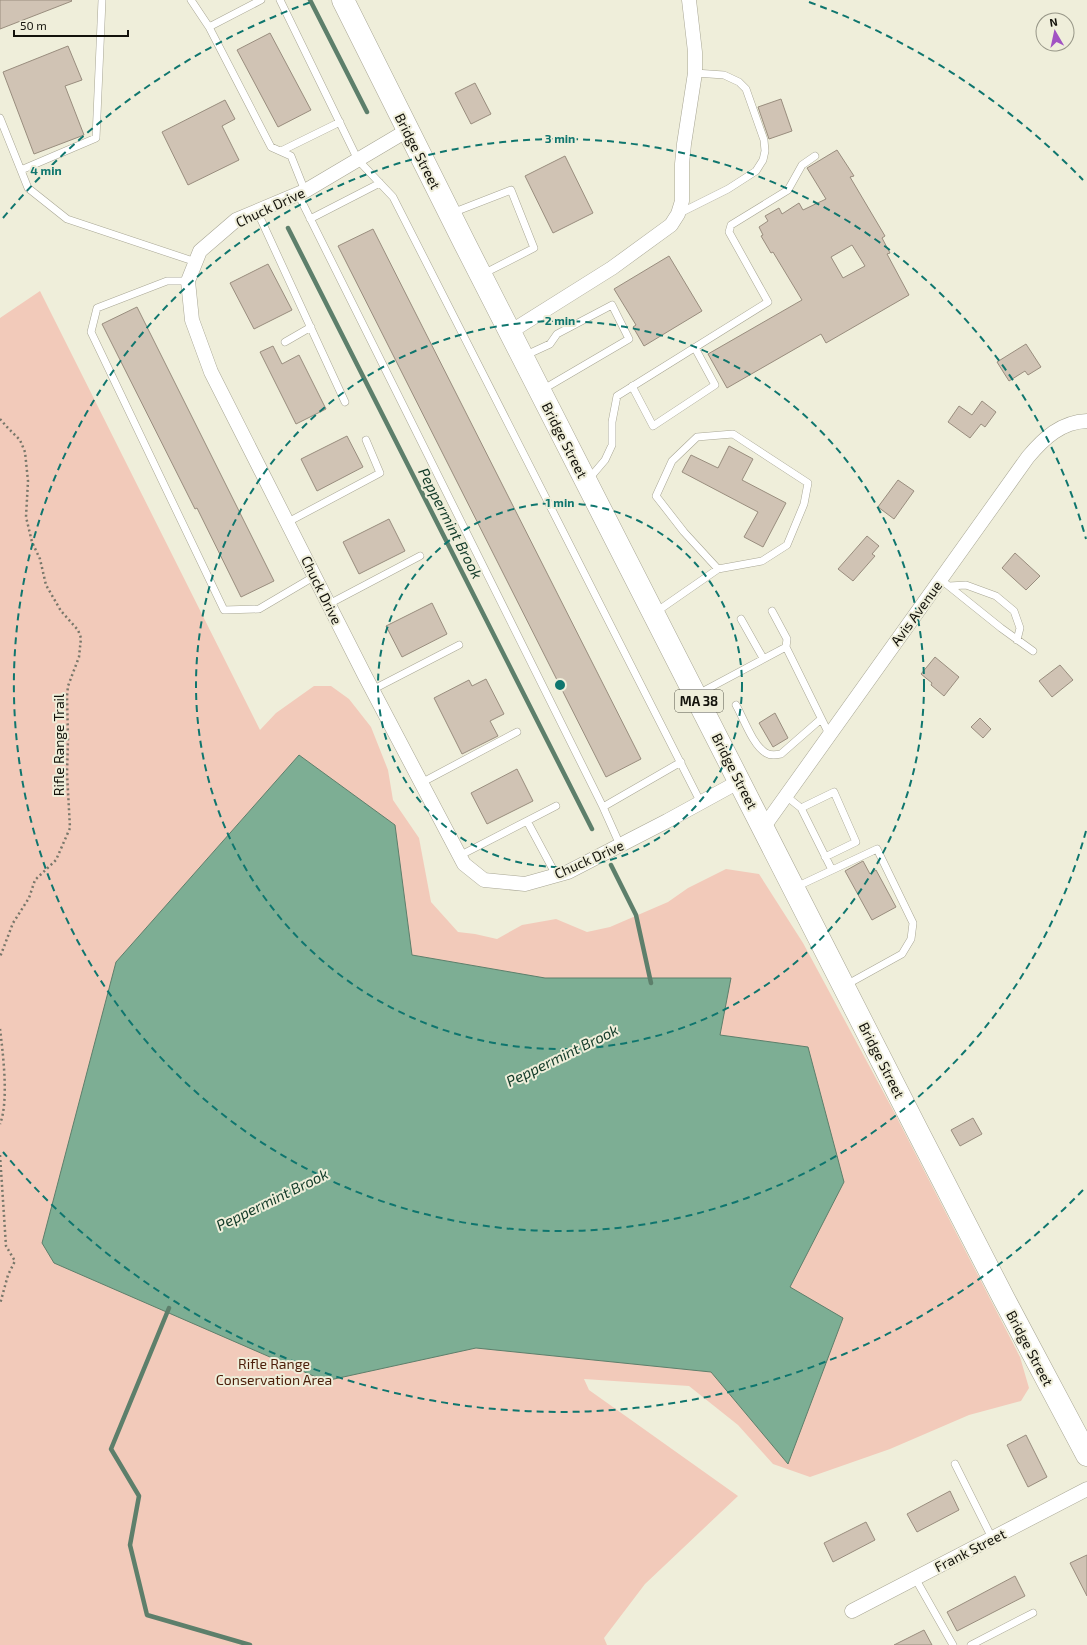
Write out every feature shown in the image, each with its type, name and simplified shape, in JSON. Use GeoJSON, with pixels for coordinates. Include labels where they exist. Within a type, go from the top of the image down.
{"type":"FeatureCollection","features":[{"type":"Feature","properties":{"kind":"main road","name":"Bridge Street"},"geometry":{"type":"LineString","coordinates":[[345,1],[522,356],[1004,1299],[1087,1455]]}},
{"type":"Feature","properties":{"kind":"street"},"geometry":{"type":"LineString","coordinates":[[510,332],[612,268],[671,225],[678,214],[682,201],[682,164],[684,144],[695,73],[695,52],[689,0]]}},
{"type":"Feature","properties":{"kind":"street","name":"Chuck Drive"},"geometry":{"type":"LineString","coordinates":[[408,130],[302,193],[236,220],[200,251],[188,281],[192,320],[211,372],[372,690],[459,856],[464,864],[484,880],[525,884],[568,872],[740,782]]}},
{"type":"Feature","properties":{"kind":"street","name":"Avis Avenue"},"geometry":{"type":"LineString","coordinates":[[763,828],[829,734],[945,583],[1028,457],[1042,440],[1054,431],[1068,424],[1087,421]]}},
{"type":"Feature","properties":{"kind":"street","name":"Frank Street"},"geometry":{"type":"LineString","coordinates":[[852,1611],[1087,1489]]}},
{"type":"Feature","properties":{"kind":"lane"},"geometry":{"type":"LineString","coordinates":[[21,170],[96,138],[102,0]]}},
{"type":"Feature","properties":{"kind":"lane"},"geometry":{"type":"LineString","coordinates":[[191,0],[209,27],[272,147],[291,156],[310,219],[603,807],[620,845]]}},
{"type":"Feature","properties":{"kind":"lane"},"geometry":{"type":"LineString","coordinates":[[209,27],[261,0]]}},
{"type":"Feature","properties":{"kind":"lane"},"geometry":{"type":"LineString","coordinates":[[280,0],[358,160],[393,197],[701,803]]}},
{"type":"Feature","properties":{"kind":"lane"},"geometry":{"type":"LineString","coordinates":[[678,214],[728,189],[756,171],[763,160],[766,151],[764,140],[746,90],[739,82],[724,75],[695,73]]}},
{"type":"Feature","properties":{"kind":"lane"},"geometry":{"type":"LineString","coordinates":[[0,118],[28,188],[67,218],[196,262]]}},
{"type":"Feature","properties":{"kind":"lane"},"geometry":{"type":"LineString","coordinates":[[281,151],[340,122]]}},
{"type":"Feature","properties":{"kind":"lane"},"geometry":{"type":"LineString","coordinates":[[587,482],[605,460],[612,445],[612,422],[617,396],[768,302],[729,232],[731,224],[788,190],[802,165],[815,156]]}},
{"type":"Feature","properties":{"kind":"lane"},"geometry":{"type":"LineString","coordinates":[[310,219],[380,183]]}},
{"type":"Feature","properties":{"kind":"lane"},"geometry":{"type":"LineString","coordinates":[[450,213],[511,190],[534,248],[481,275]]}},
{"type":"Feature","properties":{"kind":"lane"},"geometry":{"type":"LineString","coordinates":[[257,211],[345,402]]}},
{"type":"Feature","properties":{"kind":"lane"},"geometry":{"type":"LineString","coordinates":[[188,281],[167,281],[97,308],[91,332],[224,610],[259,609],[315,576]]}},
{"type":"Feature","properties":{"kind":"lane"},"geometry":{"type":"LineString","coordinates":[[522,356],[550,344],[557,334],[612,305],[629,339],[540,391]]}},
{"type":"Feature","properties":{"kind":"lane"},"geometry":{"type":"LineString","coordinates":[[285,342],[311,327]]}},
{"type":"Feature","properties":{"kind":"lane"},"geometry":{"type":"LineString","coordinates":[[632,386],[653,426],[715,385],[695,348]]}},
{"type":"Feature","properties":{"kind":"lane"},"geometry":{"type":"LineString","coordinates":[[654,614],[718,569],[762,561],[787,545],[804,504],[808,483],[733,434],[697,437],[672,461],[656,496],[684,532],[718,569]]}},
{"type":"Feature","properties":{"kind":"lane"},"geometry":{"type":"LineString","coordinates":[[288,522],[380,473],[366,440]]}},
{"type":"Feature","properties":{"kind":"lane"},"geometry":{"type":"LineString","coordinates":[[329,604],[420,556]]}},
{"type":"Feature","properties":{"kind":"lane"},"geometry":{"type":"LineString","coordinates":[[945,583],[1033,651]]}},
{"type":"Feature","properties":{"kind":"lane"},"geometry":{"type":"LineString","coordinates":[[945,583],[966,585],[996,596],[1014,611],[1020,628],[1017,640]]}},
{"type":"Feature","properties":{"kind":"lane"},"geometry":{"type":"LineString","coordinates":[[772,611],[787,639],[786,647],[829,734]]}},
{"type":"Feature","properties":{"kind":"lane"},"geometry":{"type":"LineString","coordinates":[[741,619],[763,658]]}},
{"type":"Feature","properties":{"kind":"lane"},"geometry":{"type":"LineString","coordinates":[[372,690],[459,645]]}},
{"type":"Feature","properties":{"kind":"lane"},"geometry":{"type":"LineString","coordinates":[[696,695],[786,647]]}},
{"type":"Feature","properties":{"kind":"lane"},"geometry":{"type":"LineString","coordinates":[[736,705],[758,747],[766,753],[773,755],[781,754],[821,719]]}},
{"type":"Feature","properties":{"kind":"lane"},"geometry":{"type":"LineString","coordinates":[[421,783],[517,732]]}},
{"type":"Feature","properties":{"kind":"lane"},"geometry":{"type":"LineString","coordinates":[[603,807],[681,762]]}},
{"type":"Feature","properties":{"kind":"lane"},"geometry":{"type":"LineString","coordinates":[[801,808],[834,792],[856,842],[825,857]]}},
{"type":"Feature","properties":{"kind":"lane"},"geometry":{"type":"LineString","coordinates":[[786,796],[801,808],[832,870]]}},
{"type":"Feature","properties":{"kind":"lane"},"geometry":{"type":"LineString","coordinates":[[459,856],[556,806]]}},
{"type":"Feature","properties":{"kind":"lane"},"geometry":{"type":"LineString","coordinates":[[528,821],[556,875]]}},
{"type":"Feature","properties":{"kind":"lane"},"geometry":{"type":"LineString","coordinates":[[794,888],[877,849],[912,923],[911,940],[902,954],[844,986]]}},
{"type":"Feature","properties":{"kind":"lane"},"geometry":{"type":"LineString","coordinates":[[955,1464],[992,1538]]}},
{"type":"Feature","properties":{"kind":"lane"},"geometry":{"type":"LineString","coordinates":[[915,1578],[953,1645]]}},
{"type":"Feature","properties":{"kind":"lane"},"geometry":{"type":"LineString","coordinates":[[971,1645],[1033,1613]]}},
{"type":"Feature","properties":{"kind":"path","name":"Rifle Range Trail"},"geometry":{"type":"LineString","coordinates":[[0,419],[20,440],[25,452],[28,481],[26,517],[32,542],[40,558],[46,585],[61,611],[78,630],[81,638],[79,657],[68,686],[67,696],[67,772],[70,828],[56,860],[34,880],[28,898],[13,923],[0,957]]}},
{"type":"Feature","properties":{"kind":"path"},"geometry":{"type":"LineString","coordinates":[[0,1029],[4,1088],[3,1116],[0,1124]]}},
{"type":"Feature","properties":{"kind":"path"},"geometry":{"type":"LineString","coordinates":[[0,1154],[6,1246],[15,1260],[8,1275],[0,1304]]}},
{"type":"Feature","properties":{"kind":"green space","name":"Rifle Range Conservation Area"},"geometry":{"type":"Polygon","coordinates":[[[40,291],[260,730],[276,713],[314,686],[331,686],[349,699],[371,727],[388,770],[393,800],[419,838],[431,902],[458,932],[497,939],[522,925],[556,919],[587,932],[610,927],[668,902],[688,888],[726,869],[759,874],[803,943],[893,1110],[1020,1357],[1029,1388],[1021,1401],[969,1415],[890,1449],[810,1477],[773,1464],[738,1425],[689,1386],[584,1379],[589,1390],[738,1496],[645,1584],[604,1638],[607,1645],[0,1645],[0,318],[40,291]]]}},
{"type":"Feature","properties":{"kind":"water"},"geometry":{"type":"Polygon","coordinates":[[[299,755],[395,825],[412,955],[545,978],[731,978],[720,1035],[808,1047],[844,1182],[790,1287],[843,1318],[788,1464],[711,1372],[476,1348],[325,1381],[54,1263],[42,1243],[116,962],[299,755]]]}},
{"type":"Feature","properties":{"kind":"building"},"geometry":{"type":"Polygon","coordinates":[[[0,0],[71,0],[72,1],[0,29],[0,0]]]}},
{"type":"Feature","properties":{"kind":"building"},"geometry":{"type":"Polygon","coordinates":[[[270,33],[311,110],[278,127],[237,50],[270,33]]]}},
{"type":"Feature","properties":{"kind":"building"},"geometry":{"type":"Polygon","coordinates":[[[68,46],[82,80],[65,86],[84,135],[34,154],[3,72],[68,46]]]}},
{"type":"Feature","properties":{"kind":"building"},"geometry":{"type":"Polygon","coordinates":[[[475,83],[491,114],[471,124],[455,93],[475,83]]]}},
{"type":"Feature","properties":{"kind":"building"},"geometry":{"type":"Polygon","coordinates":[[[781,99],[792,131],[769,139],[758,107],[781,99]]]}},
{"type":"Feature","properties":{"kind":"building"},"geometry":{"type":"Polygon","coordinates":[[[225,100],[235,119],[222,126],[239,160],[188,185],[162,132],[225,100]]]}},
{"type":"Feature","properties":{"kind":"building"},"geometry":{"type":"Polygon","coordinates":[[[837,150],[854,176],[850,177],[885,236],[882,238],[890,253],[887,254],[909,295],[826,343],[821,334],[727,388],[708,354],[802,300],[773,252],[771,253],[761,236],[763,235],[759,227],[768,221],[765,216],[779,208],[782,214],[799,203],[803,210],[826,199],[807,168],[837,150]],[[852,245],[831,257],[843,278],[865,266],[852,245]]]}},
{"type":"Feature","properties":{"kind":"building"},"geometry":{"type":"Polygon","coordinates":[[[565,156],[593,213],[553,233],[525,176],[565,156]]]}},
{"type":"Feature","properties":{"kind":"building"},"geometry":{"type":"Polygon","coordinates":[[[373,229],[641,759],[606,777],[338,246],[373,229]]]}},
{"type":"Feature","properties":{"kind":"building"},"geometry":{"type":"Polygon","coordinates":[[[669,256],[702,311],[644,346],[633,327],[636,325],[614,289],[669,256]]]}},
{"type":"Feature","properties":{"kind":"building"},"geometry":{"type":"Polygon","coordinates":[[[268,264],[292,310],[254,329],[230,283],[268,264]]]}},
{"type":"Feature","properties":{"kind":"building"},"geometry":{"type":"Polygon","coordinates":[[[137,307],[274,581],[241,597],[102,324],[137,307]]]}},
{"type":"Feature","properties":{"kind":"building"},"geometry":{"type":"Polygon","coordinates":[[[1026,344],[1041,367],[1028,375],[1025,371],[1009,381],[997,362],[1026,344]]]}},
{"type":"Feature","properties":{"kind":"building"},"geometry":{"type":"Polygon","coordinates":[[[273,346],[282,364],[299,355],[326,409],[296,424],[260,352],[273,346]]]}},
{"type":"Feature","properties":{"kind":"building"},"geometry":{"type":"Polygon","coordinates":[[[982,401],[996,412],[985,427],[981,424],[970,438],[948,422],[959,406],[972,415],[982,401]]]}},
{"type":"Feature","properties":{"kind":"building"},"geometry":{"type":"Polygon","coordinates":[[[347,436],[363,467],[317,491],[301,459],[347,436]]]}},
{"type":"Feature","properties":{"kind":"building"},"geometry":{"type":"Polygon","coordinates":[[[729,446],[753,459],[742,480],[786,503],[763,547],[744,537],[758,512],[682,472],[691,455],[718,468],[729,446]]]}},
{"type":"Feature","properties":{"kind":"building"},"geometry":{"type":"Polygon","coordinates":[[[898,480],[914,491],[894,519],[878,507],[898,480]]]}},
{"type":"Feature","properties":{"kind":"building"},"geometry":{"type":"Polygon","coordinates":[[[389,519],[405,551],[359,574],[343,542],[389,519]]]}},
{"type":"Feature","properties":{"kind":"building"},"geometry":{"type":"Polygon","coordinates":[[[867,536],[879,546],[872,554],[875,556],[853,581],[838,569],[867,536]]]}},
{"type":"Feature","properties":{"kind":"building"},"geometry":{"type":"Polygon","coordinates":[[[1015,553],[1040,576],[1026,590],[1002,568],[1015,553]]]}},
{"type":"Feature","properties":{"kind":"building"},"geometry":{"type":"Polygon","coordinates":[[[432,603],[447,634],[402,657],[386,626],[432,603]]]}},
{"type":"Feature","properties":{"kind":"building"},"geometry":{"type":"Polygon","coordinates":[[[935,657],[959,677],[944,696],[921,674],[935,657]]]}},
{"type":"Feature","properties":{"kind":"building"},"geometry":{"type":"Polygon","coordinates":[[[1060,665],[1073,680],[1052,697],[1039,681],[1060,665]]]}},
{"type":"Feature","properties":{"kind":"building"},"geometry":{"type":"Polygon","coordinates":[[[486,679],[504,714],[490,721],[498,736],[462,754],[434,698],[469,680],[472,686],[486,679]]]}},
{"type":"Feature","properties":{"kind":"building"},"geometry":{"type":"Polygon","coordinates":[[[775,713],[788,738],[773,747],[759,723],[775,713]]]}},
{"type":"Feature","properties":{"kind":"building"},"geometry":{"type":"Polygon","coordinates":[[[980,718],[991,729],[983,738],[971,727],[980,718]]]}},
{"type":"Feature","properties":{"kind":"building"},"geometry":{"type":"Polygon","coordinates":[[[517,769],[533,801],[487,824],[471,793],[517,769]]]}},
{"type":"Feature","properties":{"kind":"building"},"geometry":{"type":"Polygon","coordinates":[[[863,861],[870,874],[876,870],[896,907],[872,920],[845,871],[863,861]]]}},
{"type":"Feature","properties":{"kind":"building"},"geometry":{"type":"Polygon","coordinates":[[[973,1118],[982,1134],[960,1146],[951,1130],[973,1118]]]}},
{"type":"Feature","properties":{"kind":"building"},"geometry":{"type":"Polygon","coordinates":[[[1026,1435],[1047,1477],[1028,1487],[1007,1445],[1026,1435]]]}},
{"type":"Feature","properties":{"kind":"building"},"geometry":{"type":"Polygon","coordinates":[[[950,1491],[959,1510],[917,1532],[907,1514],[950,1491]]]}},
{"type":"Feature","properties":{"kind":"building"},"geometry":{"type":"Polygon","coordinates":[[[866,1522],[875,1540],[833,1562],[824,1543],[866,1522]]]}},
{"type":"Feature","properties":{"kind":"building"},"geometry":{"type":"Polygon","coordinates":[[[1087,1555],[1087,1596],[1070,1563],[1087,1555]]]}},
{"type":"Feature","properties":{"kind":"building"},"geometry":{"type":"Polygon","coordinates":[[[1015,1576],[1025,1596],[957,1631],[947,1612],[1015,1576]]]}},
{"type":"Feature","properties":{"kind":"building"},"geometry":{"type":"Polygon","coordinates":[[[924,1630],[932,1645],[894,1645],[924,1630]]]}},
{"type":"Feature","properties":{"kind":"waterway","name":"Peppermint Brook"},"geometry":{"type":"LineString","coordinates":[[310,0],[367,112]]}},
{"type":"Feature","properties":{"kind":"waterway","name":"Peppermint Brook"},"geometry":{"type":"LineString","coordinates":[[288,228],[592,829]]}},
{"type":"Feature","properties":{"kind":"waterway","name":"Peppermint Brook"},"geometry":{"type":"LineString","coordinates":[[611,865],[636,915],[651,983]]}},
{"type":"Feature","properties":{"kind":"waterway","name":"Peppermint Brook"},"geometry":{"type":"LineString","coordinates":[[169,1308],[111,1449],[139,1496],[130,1545],[147,1615],[250,1645]]}}]}
